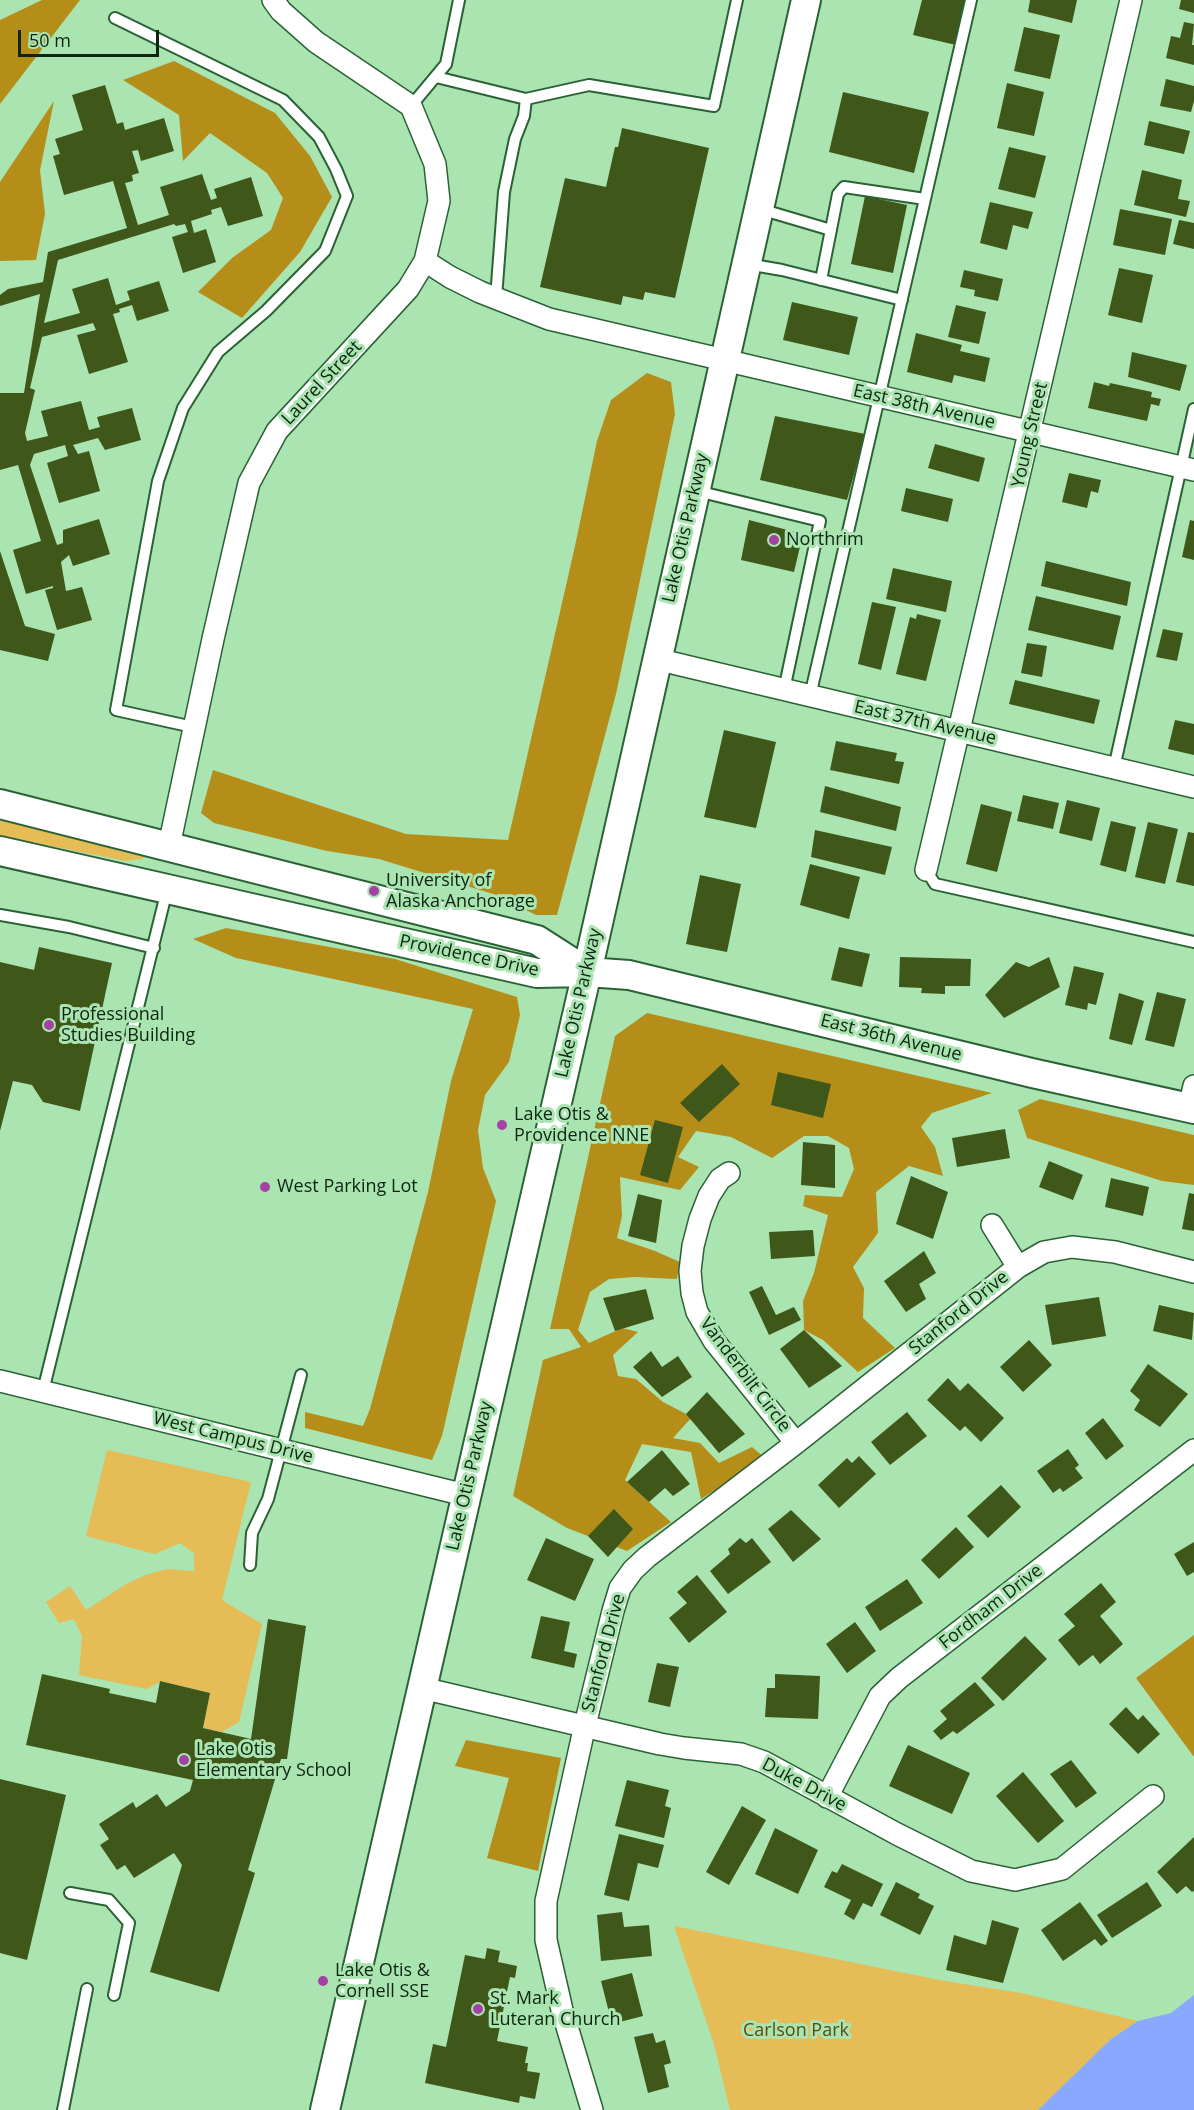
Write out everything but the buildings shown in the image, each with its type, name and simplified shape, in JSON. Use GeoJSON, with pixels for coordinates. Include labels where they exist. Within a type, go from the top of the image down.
{"type":"FeatureCollection","features":[{"type":"Feature","properties":{"kind":"main road","name":"Lake Otis Parkway"},"geometry":{"type":"LineString","coordinates":[[325,2110],[587,972],[806,0]]}},
{"type":"Feature","properties":{"kind":"main road","name":"Providence Drive"},"geometry":{"type":"LineString","coordinates":[[0,804],[537,940],[587,972]]}},
{"type":"Feature","properties":{"kind":"main road"},"geometry":{"type":"LineString","coordinates":[[63,866],[86,863],[120,868],[145,868],[161,861],[169,846]]}},
{"type":"Feature","properties":{"kind":"main road","name":"Providence Drive"},"geometry":{"type":"LineString","coordinates":[[0,851],[537,973],[587,972]]}},
{"type":"Feature","properties":{"kind":"main road","name":"East 36th Avenue"},"geometry":{"type":"LineString","coordinates":[[587,972],[629,975],[1023,1071],[1192,1101]]}},
{"type":"Feature","properties":{"kind":"street"},"geometry":{"type":"LineString","coordinates":[[273,0],[281,11],[316,42],[411,106]]}},
{"type":"Feature","properties":{"kind":"street","name":"Young Street"},"geometry":{"type":"LineString","coordinates":[[926,870],[1131,0]]}},
{"type":"Feature","properties":{"kind":"street","name":"Laurel Street"},"geometry":{"type":"LineString","coordinates":[[169,846],[249,483],[277,431],[408,289],[425,261],[439,201],[435,164],[411,106]]}},
{"type":"Feature","properties":{"kind":"street","name":"East 38th Avenue"},"geometry":{"type":"LineString","coordinates":[[425,261],[450,277],[549,319],[1187,469]]}},
{"type":"Feature","properties":{"kind":"street","name":"East 37th Avenue"},"geometry":{"type":"LineString","coordinates":[[656,659],[1194,787]]}},
{"type":"Feature","properties":{"kind":"street","name":"Vanderbilt Circle"},"geometry":{"type":"LineString","coordinates":[[729,1173],[720,1179],[709,1196],[700,1219],[690,1271],[692,1293],[697,1312],[714,1341],[796,1443]]}},
{"type":"Feature","properties":{"kind":"street","name":"Stanford Drive"},"geometry":{"type":"LineString","coordinates":[[992,1225],[1018,1267]]}},
{"type":"Feature","properties":{"kind":"street","name":"Stanford Drive"},"geometry":{"type":"LineString","coordinates":[[592,2110],[562,2010],[546,1940],[546,1901],[585,1725],[620,1588],[633,1570],[647,1557],[796,1443],[1018,1267],[1044,1252],[1072,1247],[1115,1252],[1194,1272]]}},
{"type":"Feature","properties":{"kind":"street","name":"West Campus Drive"},"geometry":{"type":"LineString","coordinates":[[0,1381],[465,1495]]}},
{"type":"Feature","properties":{"kind":"street","name":"Fordham Drive"},"geometry":{"type":"LineString","coordinates":[[827,1797],[880,1696],[899,1678],[1194,1450]]}},
{"type":"Feature","properties":{"kind":"street","name":"Duke Drive"},"geometry":{"type":"LineString","coordinates":[[422,1688],[684,1748],[741,1754],[764,1762],[971,1871],[1015,1880],[1062,1869],[1153,1796]]}},
{"type":"Feature","properties":{"kind":"lane"},"geometry":{"type":"LineString","coordinates":[[411,106],[446,64],[459,0]]}},
{"type":"Feature","properties":{"kind":"lane"},"geometry":{"type":"LineString","coordinates":[[436,77],[526,99],[589,85],[714,106],[737,0]]}},
{"type":"Feature","properties":{"kind":"lane"},"geometry":{"type":"LineString","coordinates":[[810,696],[971,0]]}},
{"type":"Feature","properties":{"kind":"lane"},"geometry":{"type":"LineString","coordinates":[[115,18],[283,100],[319,137],[347,196],[325,251],[266,311],[218,352],[183,408],[158,481],[116,710],[194,728]]}},
{"type":"Feature","properties":{"kind":"lane"},"geometry":{"type":"LineString","coordinates":[[496,298],[504,192],[515,139],[524,116],[526,99]]}},
{"type":"Feature","properties":{"kind":"lane"},"geometry":{"type":"LineString","coordinates":[[821,280],[838,194],[844,187],[925,199]]}},
{"type":"Feature","properties":{"kind":"lane"},"geometry":{"type":"LineString","coordinates":[[760,209],[831,230]]}},
{"type":"Feature","properties":{"kind":"lane"},"geometry":{"type":"LineString","coordinates":[[746,264],[902,300]]}},
{"type":"Feature","properties":{"kind":"lane"},"geometry":{"type":"LineString","coordinates":[[1114,768],[1187,469],[1194,410]]}},
{"type":"Feature","properties":{"kind":"lane"},"geometry":{"type":"LineString","coordinates":[[694,490],[820,521],[784,690]]}},
{"type":"Feature","properties":{"kind":"lane"},"geometry":{"type":"LineString","coordinates":[[926,870],[935,885],[1194,942]]}},
{"type":"Feature","properties":{"kind":"lane"},"geometry":{"type":"LineString","coordinates":[[44,1391],[167,890]]}},
{"type":"Feature","properties":{"kind":"lane"},"geometry":{"type":"LineString","coordinates":[[0,915],[69,927],[154,948]]}},
{"type":"Feature","properties":{"kind":"lane"},"geometry":{"type":"LineString","coordinates":[[250,1565],[252,1533],[268,1499],[301,1375]]}},
{"type":"Feature","properties":{"kind":"lane"},"geometry":{"type":"LineString","coordinates":[[70,1893],[109,1900],[129,1923],[114,1995]]}},
{"type":"Feature","properties":{"kind":"lane"},"geometry":{"type":"LineString","coordinates":[[63,2110],[87,1989]]}},
{"type":"Feature","properties":{"kind":"green space"},"geometry":{"type":"Polygon","coordinates":[[[0,816],[151,852],[142,859],[126,861],[31,842],[0,839],[0,816]]]}},
{"type":"Feature","properties":{"kind":"green space"},"geometry":{"type":"Polygon","coordinates":[[[107,1450],[251,1482],[222,1600],[262,1624],[239,1722],[222,1732],[203,1728],[210,1693],[161,1681],[147,1689],[79,1675],[82,1636],[74,1619],[59,1623],[46,1602],[70,1586],[86,1610],[126,1584],[148,1574],[167,1569],[194,1571],[194,1553],[180,1543],[155,1554],[86,1536],[107,1450]]]}},
{"type":"Feature","properties":{"kind":"green space","name":"Carlson Park"},"geometry":{"type":"Polygon","coordinates":[[[674,1926],[939,1980],[1021,1993],[1138,2021],[1111,2039],[1038,2110],[730,2110],[714,2044],[674,1926]]]}},
{"type":"Feature","properties":{"kind":"shaded area"},"geometry":{"type":"Polygon","coordinates":[[[42,0],[80,0],[0,104],[0,20],[42,0]]]}},
{"type":"Feature","properties":{"kind":"shaded area"},"geometry":{"type":"Polygon","coordinates":[[[174,61],[275,113],[310,156],[332,197],[300,252],[242,318],[198,292],[232,258],[271,230],[283,198],[267,173],[210,133],[183,161],[179,115],[123,80],[174,61]]]}},
{"type":"Feature","properties":{"kind":"shaded area"},"geometry":{"type":"Polygon","coordinates":[[[54,101],[40,170],[45,214],[36,260],[0,261],[0,182],[54,101]]]}},
{"type":"Feature","properties":{"kind":"shaded area"},"geometry":{"type":"Polygon","coordinates":[[[647,373],[671,382],[675,414],[616,694],[557,915],[536,915],[493,894],[379,859],[327,851],[214,823],[201,813],[213,770],[406,834],[508,840],[597,441],[611,400],[647,373]]]}},
{"type":"Feature","properties":{"kind":"shaded area"},"geometry":{"type":"Polygon","coordinates":[[[226,928],[395,959],[517,997],[520,1015],[509,1062],[485,1095],[478,1130],[483,1168],[496,1201],[442,1436],[432,1460],[305,1428],[305,1412],[363,1426],[370,1409],[428,1192],[451,1081],[473,1009],[236,958],[193,939],[226,928]]]}},
{"type":"Feature","properties":{"kind":"shaded area"},"geometry":{"type":"Polygon","coordinates":[[[647,1013],[992,1093],[932,1113],[921,1127],[935,1147],[943,1176],[909,1166],[876,1192],[878,1233],[853,1267],[864,1288],[863,1318],[895,1348],[858,1372],[823,1340],[804,1330],[803,1301],[814,1273],[828,1215],[803,1206],[805,1195],[842,1197],[854,1169],[849,1148],[828,1136],[804,1136],[772,1158],[731,1137],[696,1131],[678,1157],[699,1167],[680,1190],[620,1177],[622,1216],[617,1238],[680,1262],[677,1279],[634,1277],[609,1279],[590,1292],[578,1330],[589,1343],[622,1328],[638,1332],[613,1355],[618,1376],[636,1379],[663,1402],[692,1417],[673,1438],[700,1443],[719,1463],[752,1447],[765,1458],[701,1499],[691,1452],[642,1444],[625,1480],[671,1522],[627,1551],[567,1528],[513,1496],[543,1360],[581,1347],[569,1329],[550,1329],[615,1036],[647,1013]]]}},
{"type":"Feature","properties":{"kind":"shaded area"},"geometry":{"type":"Polygon","coordinates":[[[1040,1099],[1194,1135],[1194,1185],[1162,1181],[1027,1138],[1018,1110],[1040,1099]]]}},
{"type":"Feature","properties":{"kind":"shaded area"},"geometry":{"type":"Polygon","coordinates":[[[1194,1635],[1194,1757],[1136,1678],[1194,1635]]]}},
{"type":"Feature","properties":{"kind":"shaded area"},"geometry":{"type":"Polygon","coordinates":[[[466,1740],[561,1758],[538,1871],[487,1858],[509,1778],[455,1766],[466,1740]]]}},
{"type":"Feature","properties":{"kind":"water"},"geometry":{"type":"Polygon","coordinates":[[[1194,1995],[1194,2110],[1038,2110],[1111,2039],[1138,2021],[1171,2013],[1194,1995]]]}},
{"type":"Feature","properties":{"kind":"place","name":"Northrim"},"geometry":{"type":"Point","coordinates":[774,540]}},
{"type":"Feature","properties":{"kind":"place","name":"University of Alaska Anchorage"},"geometry":{"type":"Point","coordinates":[374,891]}},
{"type":"Feature","properties":{"kind":"place","name":"Professional Studies Building"},"geometry":{"type":"Point","coordinates":[49,1025]}},
{"type":"Feature","properties":{"kind":"place","name":"Lake Otis & Providence NNE"},"geometry":{"type":"Point","coordinates":[502,1125]}},
{"type":"Feature","properties":{"kind":"place","name":"West Parking Lot"},"geometry":{"type":"Point","coordinates":[265,1187]}},
{"type":"Feature","properties":{"kind":"place","name":"Lake Otis Elementary School"},"geometry":{"type":"Point","coordinates":[184,1760]}},
{"type":"Feature","properties":{"kind":"place","name":"Lake Otis & Cornell SSE"},"geometry":{"type":"Point","coordinates":[323,1981]}},
{"type":"Feature","properties":{"kind":"place","name":"St. Mark Luteran Church"},"geometry":{"type":"Point","coordinates":[478,2009]}}]}
